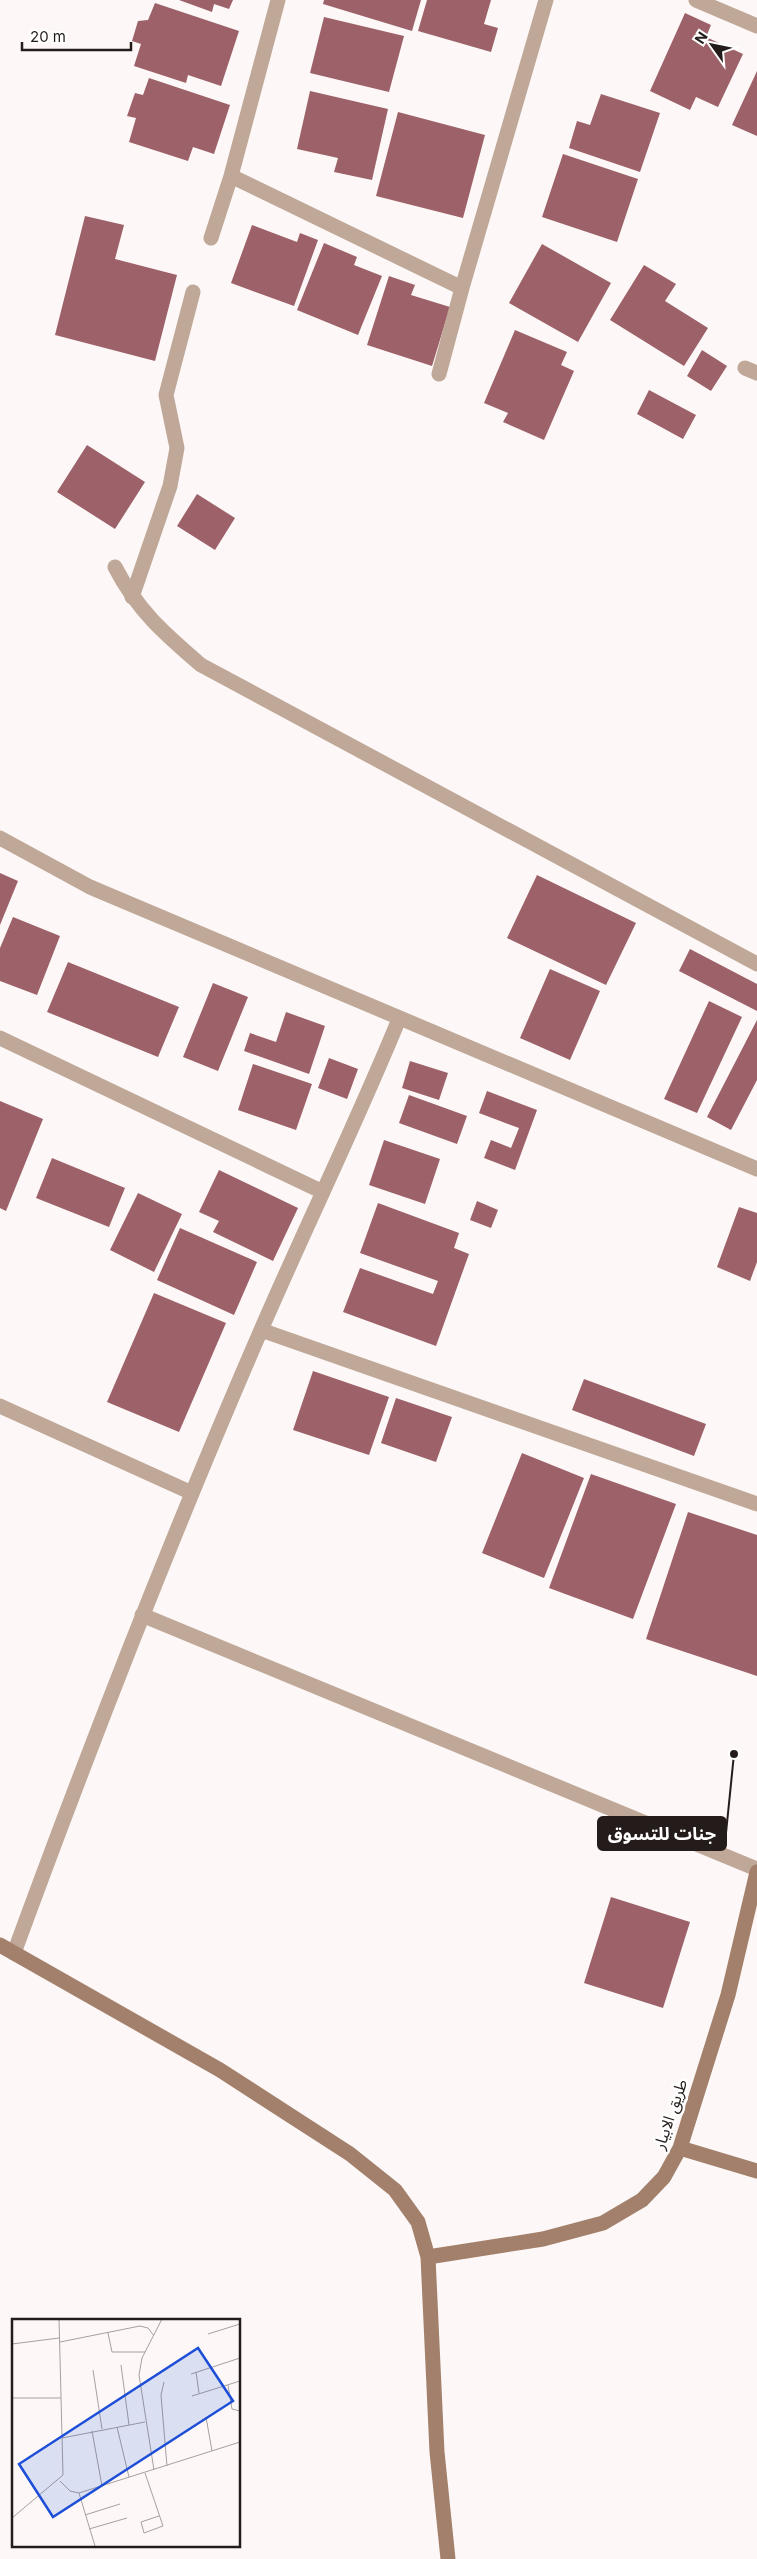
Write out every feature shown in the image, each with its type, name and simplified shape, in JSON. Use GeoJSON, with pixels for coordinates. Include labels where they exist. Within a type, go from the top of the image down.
{"type":"FeatureCollection","features":[{"type":"Feature","properties":{"kind":"main road","name":"طريق الابيار"},"geometry":{"type":"LineString","coordinates":[[428,2257],[543,2239],[603,2223],[642,2200],[664,2177],[680,2148],[728,1995],[757,1870]]}},
{"type":"Feature","properties":{"kind":"main road"},"geometry":{"type":"LineString","coordinates":[[0,1945],[220,2070],[350,2154],[395,2190],[418,2222],[428,2257],[437,2452],[448,2559]]}},
{"type":"Feature","properties":{"kind":"main road"},"geometry":{"type":"LineString","coordinates":[[680,2148],[757,2171]]}},
{"type":"Feature","properties":{"kind":"street"},"geometry":{"type":"LineString","coordinates":[[211,238],[231,176],[278,0]]}},
{"type":"Feature","properties":{"kind":"street"},"geometry":{"type":"LineString","coordinates":[[439,374],[462,288],[546,0]]}},
{"type":"Feature","properties":{"kind":"street"},"geometry":{"type":"LineString","coordinates":[[696,0],[757,26]]}},
{"type":"Feature","properties":{"kind":"street"},"geometry":{"type":"LineString","coordinates":[[231,176],[462,288]]}},
{"type":"Feature","properties":{"kind":"street"},"geometry":{"type":"LineString","coordinates":[[132,597],[170,486],[177,448],[166,395],[193,292]]}},
{"type":"Feature","properties":{"kind":"street"},"geometry":{"type":"LineString","coordinates":[[115,567],[132,597],[148,618],[201,665],[229,682],[757,964]]}},
{"type":"Feature","properties":{"kind":"street"},"geometry":{"type":"LineString","coordinates":[[0,838],[90,887],[757,1170]]}},
{"type":"Feature","properties":{"kind":"street"},"geometry":{"type":"LineString","coordinates":[[14,1953],[86,1757],[192,1493],[261,1330],[363,1107],[399,1019]]}},
{"type":"Feature","properties":{"kind":"street"},"geometry":{"type":"LineString","coordinates":[[0,1038],[323,1192]]}},
{"type":"Feature","properties":{"kind":"street"},"geometry":{"type":"LineString","coordinates":[[261,1330],[757,1504]]}},
{"type":"Feature","properties":{"kind":"street"},"geometry":{"type":"LineString","coordinates":[[0,1406],[192,1493]]}},
{"type":"Feature","properties":{"kind":"street"},"geometry":{"type":"LineString","coordinates":[[142,1615],[757,1870]]}},
{"type":"Feature","properties":{"kind":"building"},"geometry":{"type":"Polygon","coordinates":[[[179,0],[233,0],[229,9],[214,4],[212,12],[179,0]]]}},
{"type":"Feature","properties":{"kind":"building"},"geometry":{"type":"Polygon","coordinates":[[[324,0],[421,0],[412,31],[323,4],[324,0]]]}},
{"type":"Feature","properties":{"kind":"building"},"geometry":{"type":"Polygon","coordinates":[[[427,0],[491,0],[484,24],[498,28],[491,52],[418,31],[427,0]]]}},
{"type":"Feature","properties":{"kind":"building"},"geometry":{"type":"Polygon","coordinates":[[[155,3],[239,31],[221,86],[188,75],[186,83],[134,66],[141,44],[132,41],[138,21],[148,20],[155,3]]]}},
{"type":"Feature","properties":{"kind":"building"},"geometry":{"type":"Polygon","coordinates":[[[685,13],[711,25],[706,37],[743,54],[718,107],[696,97],[690,110],[650,91],[685,13]]]}},
{"type":"Feature","properties":{"kind":"building"},"geometry":{"type":"Polygon","coordinates":[[[324,17],[404,36],[389,92],[310,73],[324,17]]]}},
{"type":"Feature","properties":{"kind":"building"},"geometry":{"type":"Polygon","coordinates":[[[757,71],[757,136],[732,125],[757,71]]]}},
{"type":"Feature","properties":{"kind":"building"},"geometry":{"type":"Polygon","coordinates":[[[149,78],[230,105],[214,154],[193,147],[188,161],[129,142],[136,118],[127,116],[135,93],[143,95],[149,78]]]}},
{"type":"Feature","properties":{"kind":"building"},"geometry":{"type":"Polygon","coordinates":[[[310,91],[388,109],[372,180],[334,172],[338,158],[297,149],[310,91]]]}},
{"type":"Feature","properties":{"kind":"building"},"geometry":{"type":"Polygon","coordinates":[[[601,94],[660,113],[640,172],[569,148],[577,121],[590,125],[601,94]]]}},
{"type":"Feature","properties":{"kind":"building"},"geometry":{"type":"Polygon","coordinates":[[[398,112],[485,135],[463,218],[376,196],[398,112]]]}},
{"type":"Feature","properties":{"kind":"building"},"geometry":{"type":"Polygon","coordinates":[[[563,154],[638,179],[617,242],[542,217],[563,154]]]}},
{"type":"Feature","properties":{"kind":"building"},"geometry":{"type":"Polygon","coordinates":[[[85,216],[124,225],[115,259],[177,275],[155,361],[55,335],[85,216]]]}},
{"type":"Feature","properties":{"kind":"building"},"geometry":{"type":"Polygon","coordinates":[[[252,225],[297,242],[300,233],[318,240],[294,306],[231,283],[252,225]]]}},
{"type":"Feature","properties":{"kind":"building"},"geometry":{"type":"Polygon","coordinates":[[[324,243],[357,257],[354,265],[382,276],[358,335],[297,310],[324,243]]]}},
{"type":"Feature","properties":{"kind":"building"},"geometry":{"type":"Polygon","coordinates":[[[542,244],[611,283],[578,342],[509,303],[542,244]]]}},
{"type":"Feature","properties":{"kind":"building"},"geometry":{"type":"Polygon","coordinates":[[[644,265],[676,284],[665,301],[708,328],[684,366],[610,320],[644,265]]]}},
{"type":"Feature","properties":{"kind":"building"},"geometry":{"type":"Polygon","coordinates":[[[389,276],[415,285],[411,295],[450,307],[432,366],[367,345],[389,276]]]}},
{"type":"Feature","properties":{"kind":"building"},"geometry":{"type":"Polygon","coordinates":[[[515,330],[567,352],[561,365],[574,371],[544,440],[503,422],[508,413],[484,403],[515,330]]]}},
{"type":"Feature","properties":{"kind":"building"},"geometry":{"type":"Polygon","coordinates":[[[702,350],[727,366],[711,391],[687,376],[702,350]]]}},
{"type":"Feature","properties":{"kind":"building"},"geometry":{"type":"Polygon","coordinates":[[[649,390],[696,415],[683,439],[637,414],[649,390]]]}},
{"type":"Feature","properties":{"kind":"building"},"geometry":{"type":"Polygon","coordinates":[[[87,445],[145,482],[115,529],[57,492],[87,445]]]}},
{"type":"Feature","properties":{"kind":"building"},"geometry":{"type":"Polygon","coordinates":[[[197,494],[235,518],[215,550],[177,526],[197,494]]]}},
{"type":"Feature","properties":{"kind":"building"},"geometry":{"type":"Polygon","coordinates":[[[0,873],[18,881],[0,925],[0,873]]]}},
{"type":"Feature","properties":{"kind":"building"},"geometry":{"type":"Polygon","coordinates":[[[537,875],[636,923],[606,985],[507,938],[537,875]]]}},
{"type":"Feature","properties":{"kind":"building"},"geometry":{"type":"Polygon","coordinates":[[[13,917],[60,936],[37,995],[0,981],[0,948],[13,917]]]}},
{"type":"Feature","properties":{"kind":"building"},"geometry":{"type":"Polygon","coordinates":[[[690,949],[757,984],[757,1011],[679,971],[690,949]]]}},
{"type":"Feature","properties":{"kind":"building"},"geometry":{"type":"Polygon","coordinates":[[[68,962],[179,1007],[158,1057],[47,1012],[68,962]]]}},
{"type":"Feature","properties":{"kind":"building"},"geometry":{"type":"Polygon","coordinates":[[[550,969],[600,991],[570,1060],[520,1038],[550,969]]]}},
{"type":"Feature","properties":{"kind":"building"},"geometry":{"type":"Polygon","coordinates":[[[213,983],[248,997],[218,1071],[183,1057],[213,983]]]}},
{"type":"Feature","properties":{"kind":"building"},"geometry":{"type":"Polygon","coordinates":[[[709,1001],[742,1017],[697,1113],[664,1099],[709,1001]]]}},
{"type":"Feature","properties":{"kind":"building"},"geometry":{"type":"Polygon","coordinates":[[[286,1012],[325,1026],[309,1074],[244,1051],[250,1033],[276,1042],[286,1012]]]}},
{"type":"Feature","properties":{"kind":"building"},"geometry":{"type":"Polygon","coordinates":[[[757,1020],[757,1080],[731,1130],[707,1117],[757,1020]]]}},
{"type":"Feature","properties":{"kind":"building"},"geometry":{"type":"Polygon","coordinates":[[[329,1058],[358,1069],[347,1099],[318,1088],[329,1058]]]}},
{"type":"Feature","properties":{"kind":"building"},"geometry":{"type":"Polygon","coordinates":[[[410,1061],[448,1073],[439,1100],[402,1088],[410,1061]]]}},
{"type":"Feature","properties":{"kind":"building"},"geometry":{"type":"Polygon","coordinates":[[[253,1064],[312,1084],[296,1130],[238,1110],[253,1064]]]}},
{"type":"Feature","properties":{"kind":"building"},"geometry":{"type":"Polygon","coordinates":[[[487,1091],[537,1110],[515,1170],[484,1158],[491,1140],[511,1148],[519,1128],[479,1113],[487,1091]]]}},
{"type":"Feature","properties":{"kind":"building"},"geometry":{"type":"Polygon","coordinates":[[[409,1095],[467,1116],[457,1144],[399,1123],[409,1095]]]}},
{"type":"Feature","properties":{"kind":"building"},"geometry":{"type":"Polygon","coordinates":[[[0,1101],[43,1119],[6,1211],[0,1208],[0,1101]]]}},
{"type":"Feature","properties":{"kind":"building"},"geometry":{"type":"Polygon","coordinates":[[[384,1140],[440,1159],[425,1204],[369,1185],[384,1140]]]}},
{"type":"Feature","properties":{"kind":"building"},"geometry":{"type":"Polygon","coordinates":[[[52,1158],[125,1188],[109,1227],[36,1198],[52,1158]]]}},
{"type":"Feature","properties":{"kind":"building"},"geometry":{"type":"Polygon","coordinates":[[[219,1170],[298,1208],[273,1261],[213,1232],[219,1221],[199,1212],[219,1170]]]}},
{"type":"Feature","properties":{"kind":"building"},"geometry":{"type":"Polygon","coordinates":[[[138,1193],[182,1214],[154,1272],[110,1250],[138,1193]]]}},
{"type":"Feature","properties":{"kind":"building"},"geometry":{"type":"Polygon","coordinates":[[[477,1201],[498,1210],[491,1228],[470,1220],[477,1201]]]}},
{"type":"Feature","properties":{"kind":"building"},"geometry":{"type":"Polygon","coordinates":[[[378,1203],[459,1233],[454,1248],[469,1254],[436,1346],[343,1312],[360,1268],[433,1294],[438,1281],[360,1253],[378,1203]]]}},
{"type":"Feature","properties":{"kind":"building"},"geometry":{"type":"Polygon","coordinates":[[[739,1207],[757,1213],[757,1262],[750,1281],[717,1267],[739,1207]]]}},
{"type":"Feature","properties":{"kind":"building"},"geometry":{"type":"Polygon","coordinates":[[[180,1228],[257,1262],[234,1315],[157,1280],[180,1228]]]}},
{"type":"Feature","properties":{"kind":"building"},"geometry":{"type":"Polygon","coordinates":[[[154,1293],[226,1323],[179,1432],[107,1402],[154,1293]]]}},
{"type":"Feature","properties":{"kind":"building"},"geometry":{"type":"Polygon","coordinates":[[[313,1371],[389,1397],[369,1455],[293,1430],[313,1371]]]}},
{"type":"Feature","properties":{"kind":"building"},"geometry":{"type":"Polygon","coordinates":[[[584,1379],[706,1424],[694,1456],[572,1410],[584,1379]]]}},
{"type":"Feature","properties":{"kind":"building"},"geometry":{"type":"Polygon","coordinates":[[[396,1398],[452,1417],[436,1462],[381,1443],[396,1398]]]}},
{"type":"Feature","properties":{"kind":"building"},"geometry":{"type":"Polygon","coordinates":[[[522,1453],[584,1478],[544,1578],[482,1553],[522,1453]]]}},
{"type":"Feature","properties":{"kind":"building"},"geometry":{"type":"Polygon","coordinates":[[[591,1474],[676,1504],[633,1619],[549,1588],[591,1474]]]}},
{"type":"Feature","properties":{"kind":"building"},"geometry":{"type":"Polygon","coordinates":[[[688,1512],[757,1535],[757,1676],[646,1639],[688,1512]]]}},
{"type":"Feature","properties":{"kind":"building"},"geometry":{"type":"Polygon","coordinates":[[[611,1897],[690,1922],[663,2008],[584,1983],[611,1897]]]}},
{"type":"Feature","properties":{"kind":"place","name":"جنات للتسوق"},"geometry":{"type":"Point","coordinates":[734,1754]}}]}
